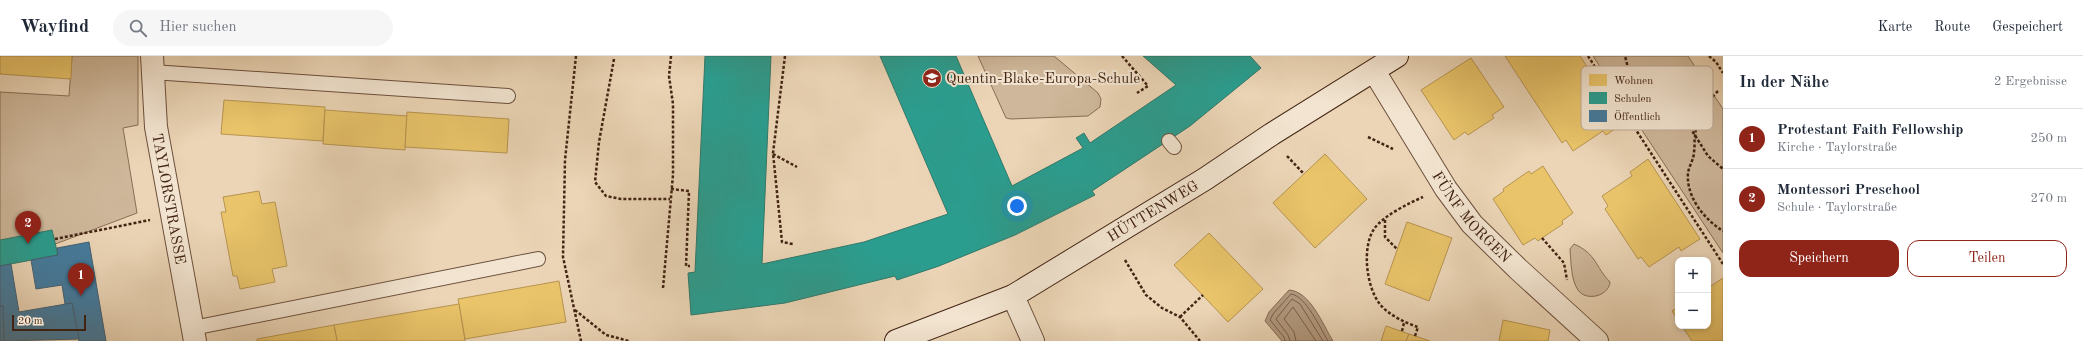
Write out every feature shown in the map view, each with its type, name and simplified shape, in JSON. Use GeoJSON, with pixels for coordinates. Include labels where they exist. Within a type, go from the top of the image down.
{"type":"FeatureCollection","features":[{"type":"Feature","properties":{"kind":"street","name":"HÜTTENWEG"},"geometry":{"type":"LineString","coordinates":[[896,341],[1013,296],[1205,179],[1272,134],[1396,56]]}},
{"type":"Feature","properties":{"kind":"street","name":"TAYLORSTRASSE"},"geometry":{"type":"LineString","coordinates":[[152,64],[156,127],[194,334]]}},
{"type":"Feature","properties":{"kind":"street","name":"FÜNF MORGEN"},"geometry":{"type":"LineString","coordinates":[[1374,71],[1446,189],[1472,224],[1597,341]]}},
{"type":"Feature","properties":{"kind":"street"},"geometry":{"type":"LineString","coordinates":[[1013,296],[1033,341]]}},
{"type":"Feature","properties":{"kind":"lane"},"geometry":{"type":"LineString","coordinates":[[152,64],[508,96]]}},
{"type":"Feature","properties":{"kind":"lane"},"geometry":{"type":"LineString","coordinates":[[194,334],[538,259]]}},
{"type":"Feature","properties":{"kind":"path"},"geometry":{"type":"LineString","coordinates":[[576,56],[564,160],[563,257],[581,341]]}},
{"type":"Feature","properties":{"kind":"path"},"geometry":{"type":"LineString","coordinates":[[663,288],[671,189],[672,104],[669,76],[670,56]]}},
{"type":"Feature","properties":{"kind":"path"},"geometry":{"type":"LineString","coordinates":[[785,56],[773,153],[782,242],[793,244]]}},
{"type":"Feature","properties":{"kind":"path"},"geometry":{"type":"LineString","coordinates":[[1122,56],[1148,86],[1137,93]]}},
{"type":"Feature","properties":{"kind":"path"},"geometry":{"type":"LineString","coordinates":[[1588,56],[1595,66]]}},
{"type":"Feature","properties":{"kind":"path"},"geometry":{"type":"LineString","coordinates":[[1625,56],[1628,66]]}},
{"type":"Feature","properties":{"kind":"path"},"geometry":{"type":"LineString","coordinates":[[1709,56],[1716,62],[1723,73]]}},
{"type":"Feature","properties":{"kind":"path"},"geometry":{"type":"LineString","coordinates":[[614,59],[599,142],[595,182],[606,196],[622,199],[670,199]]}},
{"type":"Feature","properties":{"kind":"path"},"geometry":{"type":"LineString","coordinates":[[1713,96],[1718,91]]}},
{"type":"Feature","properties":{"kind":"path"},"geometry":{"type":"LineString","coordinates":[[1636,130],[1723,264]]}},
{"type":"Feature","properties":{"kind":"path"},"geometry":{"type":"LineString","coordinates":[[1692,130],[1708,156],[1723,169]]}},
{"type":"Feature","properties":{"kind":"path"},"geometry":{"type":"LineString","coordinates":[[1696,130],[1694,153],[1688,173],[1690,189],[1697,207],[1713,224],[1723,231]]}},
{"type":"Feature","properties":{"kind":"path"},"geometry":{"type":"LineString","coordinates":[[773,153],[797,167]]}},
{"type":"Feature","properties":{"kind":"path"},"geometry":{"type":"LineString","coordinates":[[1287,156],[1304,174]]}},
{"type":"Feature","properties":{"kind":"path"},"geometry":{"type":"LineString","coordinates":[[671,189],[689,191],[686,266],[690,266]]}},
{"type":"Feature","properties":{"kind":"path"},"geometry":{"type":"LineString","coordinates":[[1415,336],[1418,327],[1404,322],[1379,303],[1368,275],[1366,260],[1369,243],[1374,228],[1399,207],[1446,189]]}},
{"type":"Feature","properties":{"kind":"path"},"geometry":{"type":"LineString","coordinates":[[55,239],[172,215]]}},
{"type":"Feature","properties":{"kind":"path"},"geometry":{"type":"LineString","coordinates":[[1385,220],[1385,237],[1397,249]]}},
{"type":"Feature","properties":{"kind":"path"},"geometry":{"type":"LineString","coordinates":[[1542,238],[1564,263],[1569,296],[1565,312]]}},
{"type":"Feature","properties":{"kind":"path"},"geometry":{"type":"LineString","coordinates":[[1125,260],[1146,296],[1162,308],[1180,317],[1200,341]]}},
{"type":"Feature","properties":{"kind":"path"},"geometry":{"type":"LineString","coordinates":[[1180,317],[1202,295]]}},
{"type":"Feature","properties":{"kind":"path"},"geometry":{"type":"LineString","coordinates":[[575,310],[606,335],[629,341]]}},
{"type":"Feature","properties":{"kind":"path"},"geometry":{"type":"LineString","coordinates":[[1402,331],[1404,322]]}},
{"type":"Feature","properties":{"kind":"path"},"geometry":{"type":"LineString","coordinates":[[1197,341],[1198,337]]}},
{"type":"Feature","properties":{"kind":"shaded area"},"geometry":{"type":"Polygon","coordinates":[[[72,56],[138,56],[138,125],[123,128],[137,213],[0,265],[0,92],[69,96],[72,56]]]}},
{"type":"Feature","properties":{"kind":"shaded area"},"geometry":{"type":"Polygon","coordinates":[[[978,56],[1054,56],[1098,93],[1101,99],[1100,107],[1088,116],[1006,118],[978,56]]]}},
{"type":"Feature","properties":{"kind":"shaded area"},"geometry":{"type":"Polygon","coordinates":[[[1593,56],[1688,56],[1695,66],[1600,66],[1593,56]]]}},
{"type":"Feature","properties":{"kind":"shaded area"},"geometry":{"type":"Polygon","coordinates":[[[1713,94],[1723,109],[1723,253],[1642,130],[1713,130],[1713,94]]]}},
{"type":"Feature","properties":{"kind":"shaded area"},"geometry":{"type":"Polygon","coordinates":[[[1574,244],[1592,256],[1610,282],[1609,287],[1602,294],[1597,296],[1586,296],[1578,290],[1572,271],[1570,249],[1574,244]]]}},
{"type":"Feature","properties":{"kind":"water"},"geometry":{"type":"Polygon","coordinates":[[[1289,290],[1297,292],[1310,302],[1333,341],[1282,341],[1265,321],[1269,312],[1289,290]]]}},
{"type":"Feature","properties":{"kind":"building: Wohnen"},"geometry":{"type":"Polygon","coordinates":[[[0,56],[72,56],[71,79],[0,74],[0,56]]]}},
{"type":"Feature","properties":{"kind":"building: Wohnen"},"geometry":{"type":"Polygon","coordinates":[[[1505,56],[1580,56],[1587,66],[1581,66],[1581,130],[1614,130],[1606,135],[1603,131],[1573,151],[1566,140],[1562,143],[1505,56]]]}},
{"type":"Feature","properties":{"kind":"building: Wohnen"},"geometry":{"type":"Polygon","coordinates":[[[1471,58],[1504,107],[1492,115],[1494,118],[1468,135],[1465,132],[1454,140],[1421,90],[1471,58]]]}},
{"type":"Feature","properties":{"kind":"building: Wohnen"},"geometry":{"type":"Polygon","coordinates":[[[224,100],[325,107],[323,141],[221,134],[224,100]]]}},
{"type":"Feature","properties":{"kind":"building: Wohnen"},"geometry":{"type":"Polygon","coordinates":[[[325,110],[407,116],[405,150],[323,144],[325,110]]]}},
{"type":"Feature","properties":{"kind":"building: Wohnen"},"geometry":{"type":"Polygon","coordinates":[[[407,112],[509,119],[507,153],[405,147],[407,112]]]}},
{"type":"Feature","properties":{"kind":"building: Wohnen"},"geometry":{"type":"Polygon","coordinates":[[[1325,154],[1367,199],[1315,248],[1273,203],[1325,154]]]}},
{"type":"Feature","properties":{"kind":"building: Wohnen"},"geometry":{"type":"Polygon","coordinates":[[[1648,159],[1700,239],[1681,251],[1679,247],[1649,267],[1641,257],[1638,259],[1605,209],[1608,206],[1602,196],[1632,176],[1630,172],[1648,159]]]}},
{"type":"Feature","properties":{"kind":"building: Wohnen"},"geometry":{"type":"Polygon","coordinates":[[[1543,166],[1573,213],[1562,221],[1563,224],[1538,241],[1535,238],[1523,245],[1493,199],[1504,191],[1503,189],[1529,171],[1531,174],[1543,166]]]}},
{"type":"Feature","properties":{"kind":"building: Wohnen"},"geometry":{"type":"Polygon","coordinates":[[[259,191],[262,204],[275,202],[287,266],[272,269],[275,282],[240,289],[237,276],[233,276],[221,212],[226,212],[223,197],[259,191]]]}},
{"type":"Feature","properties":{"kind":"building: Wohnen"},"geometry":{"type":"Polygon","coordinates":[[[1407,222],[1452,238],[1429,301],[1385,284],[1407,222]]]}},
{"type":"Feature","properties":{"kind":"building: Wohnen"},"geometry":{"type":"Polygon","coordinates":[[[1209,233],[1263,289],[1228,322],[1174,265],[1209,233]]]}},
{"type":"Feature","properties":{"kind":"building: Wohnen"},"geometry":{"type":"Polygon","coordinates":[[[1723,278],[1723,341],[1692,341],[1684,329],[1711,329],[1711,286],[1723,278]]]}},
{"type":"Feature","properties":{"kind":"building: Wohnen"},"geometry":{"type":"Polygon","coordinates":[[[559,281],[566,322],[465,339],[458,299],[559,281]]]}},
{"type":"Feature","properties":{"kind":"building: Wohnen"},"geometry":{"type":"Polygon","coordinates":[[[459,304],[465,341],[337,341],[334,325],[459,304]]]}},
{"type":"Feature","properties":{"kind":"building: Wohnen"},"geometry":{"type":"Polygon","coordinates":[[[1503,320],[1550,330],[1548,341],[1499,341],[1503,320]]]}},
{"type":"Feature","properties":{"kind":"building: Wohnen"},"geometry":{"type":"Polygon","coordinates":[[[334,325],[337,341],[257,341],[257,339],[334,325]]]}},
{"type":"Feature","properties":{"kind":"building: Wohnen"},"geometry":{"type":"Polygon","coordinates":[[[1386,326],[1409,334],[1406,341],[1381,341],[1386,326]]]}},
{"type":"Feature","properties":{"kind":"building: Wohnen"},"geometry":{"type":"Polygon","coordinates":[[[1409,334],[1430,341],[1406,341],[1409,334]]]}},
{"type":"Feature","properties":{"kind":"building: Schulen"},"geometry":{"type":"Polygon","coordinates":[[[705,56],[771,56],[762,264],[864,242],[948,214],[880,56],[956,56],[1012,186],[1083,148],[1076,138],[1084,133],[1090,143],[1176,85],[1143,56],[1250,56],[1261,68],[1190,126],[1092,191],[1095,195],[1015,235],[939,266],[897,280],[895,276],[785,303],[691,315],[688,273],[695,272],[705,56]]]}},
{"type":"Feature","properties":{"kind":"building: Schulen"},"geometry":{"type":"Polygon","coordinates":[[[52,230],[58,255],[0,266],[0,240],[52,230]]]}},
{"type":"Feature","properties":{"kind":"building: Öffentlich"},"geometry":{"type":"Polygon","coordinates":[[[89,242],[106,341],[79,341],[72,303],[65,304],[62,285],[36,289],[31,260],[58,255],[57,248],[89,242]]]}},
{"type":"Feature","properties":{"kind":"building: Öffentlich"},"geometry":{"type":"Polygon","coordinates":[[[11,264],[19,312],[72,303],[79,339],[4,341],[3,306],[0,306],[0,266],[11,264]]]}},
{"type":"Feature","properties":{"kind":"building: Öffentlich"},"geometry":{"type":"Polygon","coordinates":[[[0,306],[3,306],[4,341],[0,341],[0,306]]]}},
{"type":"Feature","properties":{"kind":"place","name":"Quentin-Blake-Europa-Schule"},"geometry":{"type":"Point","coordinates":[932,78]}},
{"type":"Feature","properties":{"kind":"place","name":"Montessori Preschool"},"geometry":{"type":"Point","coordinates":[28,244]}},
{"type":"Feature","properties":{"kind":"place","name":"Protestant Faith Fellowship"},"geometry":{"type":"Point","coordinates":[81,296]}}]}
